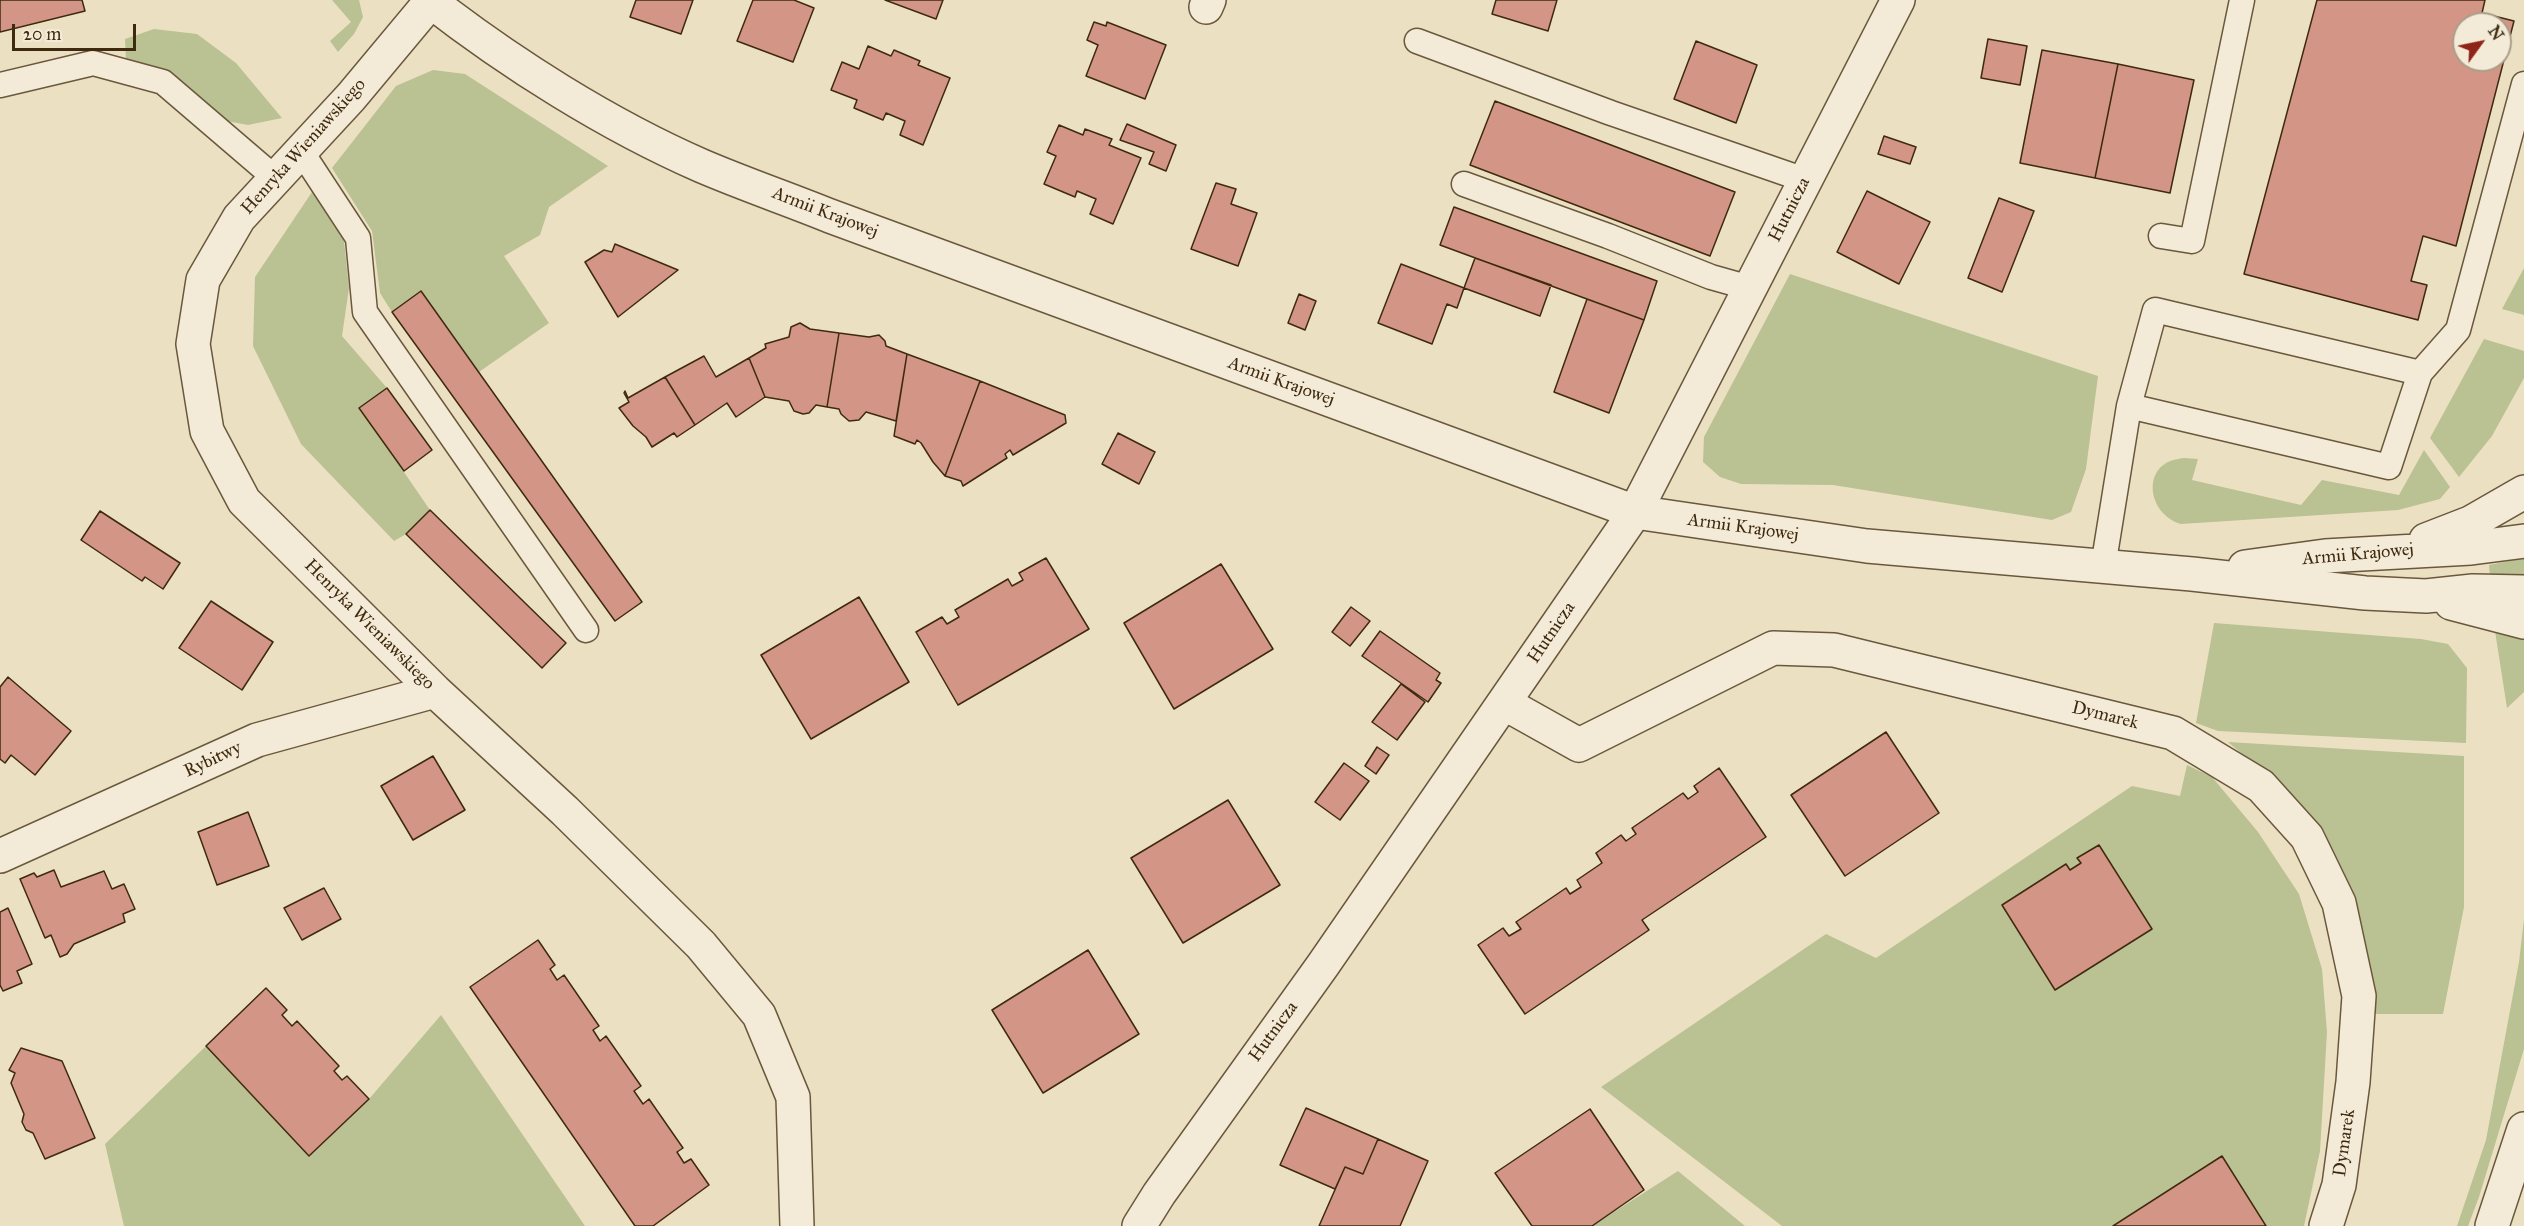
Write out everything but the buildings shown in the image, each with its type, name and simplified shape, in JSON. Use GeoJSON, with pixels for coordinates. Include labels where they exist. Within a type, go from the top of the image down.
{"type":"FeatureCollection","features":[{"type":"Feature","properties":{"kind":"street","name":"Henryka Wieniawskiego"},"geometry":{"type":"LineString","coordinates":[[430,0],[351,97],[239,218],[202,280],[193,344],[207,431],[244,501],[435,691],[565,811],[701,945],[759,1015],[793,1097],[797,1226]]}},
{"type":"Feature","properties":{"kind":"street","name":"Armii Krajowej"},"geometry":{"type":"LineString","coordinates":[[430,0],[529,71],[635,133],[702,166],[842,220],[1635,512],[1867,546],[2192,574],[2365,593],[2426,596],[2473,591],[2524,592]]}},
{"type":"Feature","properties":{"kind":"street","name":"Hutnicza"},"geometry":{"type":"LineString","coordinates":[[1147,1222],[1165,1184],[1323,965],[1635,512],[1898,0]]}},
{"type":"Feature","properties":{"kind":"street"},"geometry":{"type":"LineString","coordinates":[[2398,551],[2470,524],[2524,492]]}},
{"type":"Feature","properties":{"kind":"street","name":"Armii Krajowej"},"geometry":{"type":"LineString","coordinates":[[2192,574],[2325,556],[2470,548],[2524,541]]}},
{"type":"Feature","properties":{"kind":"street","name":"Armii Krajowej"},"geometry":{"type":"LineString","coordinates":[[2426,596],[2524,622]]}},
{"type":"Feature","properties":{"kind":"street","name":"Dymarek"},"geometry":{"type":"LineString","coordinates":[[1504,703],[1579,745],[1773,648],[1834,650],[2173,733],[2261,786],[2307,837],[2339,903],[2359,996],[2353,1082],[2341,1173],[2326,1226]]}},
{"type":"Feature","properties":{"kind":"street","name":"Rybitwy"},"geometry":{"type":"LineString","coordinates":[[0,856],[256,740],[435,691]]}},
{"type":"Feature","properties":{"kind":"street"},"geometry":{"type":"LineString","coordinates":[[2492,1226],[2524,1128]]}},
{"type":"Feature","properties":{"kind":"lane"},"geometry":{"type":"LineString","coordinates":[[2161,236],[2192,241],[2242,0]]}},
{"type":"Feature","properties":{"kind":"lane"},"geometry":{"type":"LineString","coordinates":[[1417,41],[1622,117],[1806,180]]}},
{"type":"Feature","properties":{"kind":"lane"},"geometry":{"type":"LineString","coordinates":[[0,85],[93,63],[163,82],[275,178]]}},
{"type":"Feature","properties":{"kind":"lane"},"geometry":{"type":"LineString","coordinates":[[2129,406],[2390,467],[2420,373],[2458,330],[2524,84]]}},
{"type":"Feature","properties":{"kind":"lane"},"geometry":{"type":"LineString","coordinates":[[300,152],[358,238],[365,312],[586,630]]}},
{"type":"Feature","properties":{"kind":"lane"},"geometry":{"type":"LineString","coordinates":[[1464,184],[1608,236],[1711,277],[1750,288]]}},
{"type":"Feature","properties":{"kind":"lane"},"geometry":{"type":"LineString","coordinates":[[2103,567],[2129,406],[2155,310],[2420,373]]}},
{"type":"Feature","properties":{"kind":"green space"},"geometry":{"type":"Polygon","coordinates":[[[332,0],[359,0],[363,17],[354,34],[338,52],[330,41],[351,22],[332,0]]]}},
{"type":"Feature","properties":{"kind":"green space"},"geometry":{"type":"Polygon","coordinates":[[[154,29],[197,34],[236,63],[282,118],[248,125],[221,120],[126,60],[125,39],[154,29]]]}},
{"type":"Feature","properties":{"kind":"green space"},"geometry":{"type":"Polygon","coordinates":[[[433,70],[465,74],[608,166],[549,207],[540,235],[504,256],[549,323],[479,372],[392,312],[380,293],[372,231],[332,168],[396,86],[433,70]]]}},
{"type":"Feature","properties":{"kind":"green space"},"geometry":{"type":"Polygon","coordinates":[[[312,192],[344,241],[349,288],[342,336],[387,388],[360,408],[430,510],[406,534],[394,541],[301,444],[253,346],[255,277],[312,192]]]}},
{"type":"Feature","properties":{"kind":"green space"},"geometry":{"type":"Polygon","coordinates":[[[2524,268],[2524,315],[2502,309],[2524,268]]]}},
{"type":"Feature","properties":{"kind":"green space"},"geometry":{"type":"Polygon","coordinates":[[[1790,274],[2098,376],[2086,469],[2071,512],[2052,520],[1833,485],[1741,484],[1720,477],[1703,462],[1704,437],[1790,274]]]}},
{"type":"Feature","properties":{"kind":"green space"},"geometry":{"type":"Polygon","coordinates":[[[2484,339],[2524,351],[2524,378],[2492,436],[2459,477],[2430,438],[2484,339]]]}},
{"type":"Feature","properties":{"kind":"green space"},"geometry":{"type":"Polygon","coordinates":[[[2424,450],[2450,487],[2440,499],[2398,510],[2181,524],[2170,519],[2161,510],[2155,501],[2153,490],[2158,470],[2166,463],[2185,458],[2198,459],[2192,480],[2301,505],[2322,480],[2399,495],[2424,450]]]}},
{"type":"Feature","properties":{"kind":"green space"},"geometry":{"type":"Polygon","coordinates":[[[2524,558],[2524,578],[2490,578],[2489,565],[2524,558]]]}},
{"type":"Feature","properties":{"kind":"green space"},"geometry":{"type":"Polygon","coordinates":[[[2214,623],[2421,639],[2448,644],[2467,668],[2466,743],[2218,731],[2196,723],[2214,623]]]}},
{"type":"Feature","properties":{"kind":"green space"},"geometry":{"type":"Polygon","coordinates":[[[2495,631],[2524,636],[2524,692],[2507,708],[2495,631]]]}},
{"type":"Feature","properties":{"kind":"green space"},"geometry":{"type":"Polygon","coordinates":[[[2228,742],[2464,756],[2464,907],[2443,1014],[2367,1014],[2274,781],[2228,742]]]}},
{"type":"Feature","properties":{"kind":"green space"},"geometry":{"type":"Polygon","coordinates":[[[2187,765],[2212,777],[2258,832],[2299,894],[2322,969],[2327,1032],[2320,1151],[2304,1226],[2266,1226],[2222,1156],[2113,1226],[1782,1226],[1601,1087],[1826,934],[1876,958],[2132,786],[2180,796],[2187,765]]]}},
{"type":"Feature","properties":{"kind":"green space"},"geometry":{"type":"Polygon","coordinates":[[[2524,919],[2524,1049],[2479,1197],[2468,1226],[2457,1226],[2486,1140],[2519,962],[2524,919]]]}},
{"type":"Feature","properties":{"kind":"green space"},"geometry":{"type":"Polygon","coordinates":[[[441,1015],[585,1226],[124,1226],[105,1144],[206,1046],[309,1156],[369,1099],[441,1015]]]}},
{"type":"Feature","properties":{"kind":"green space"},"geometry":{"type":"Polygon","coordinates":[[[1678,1171],[1745,1226],[1592,1226],[1678,1171]]]}}]}
